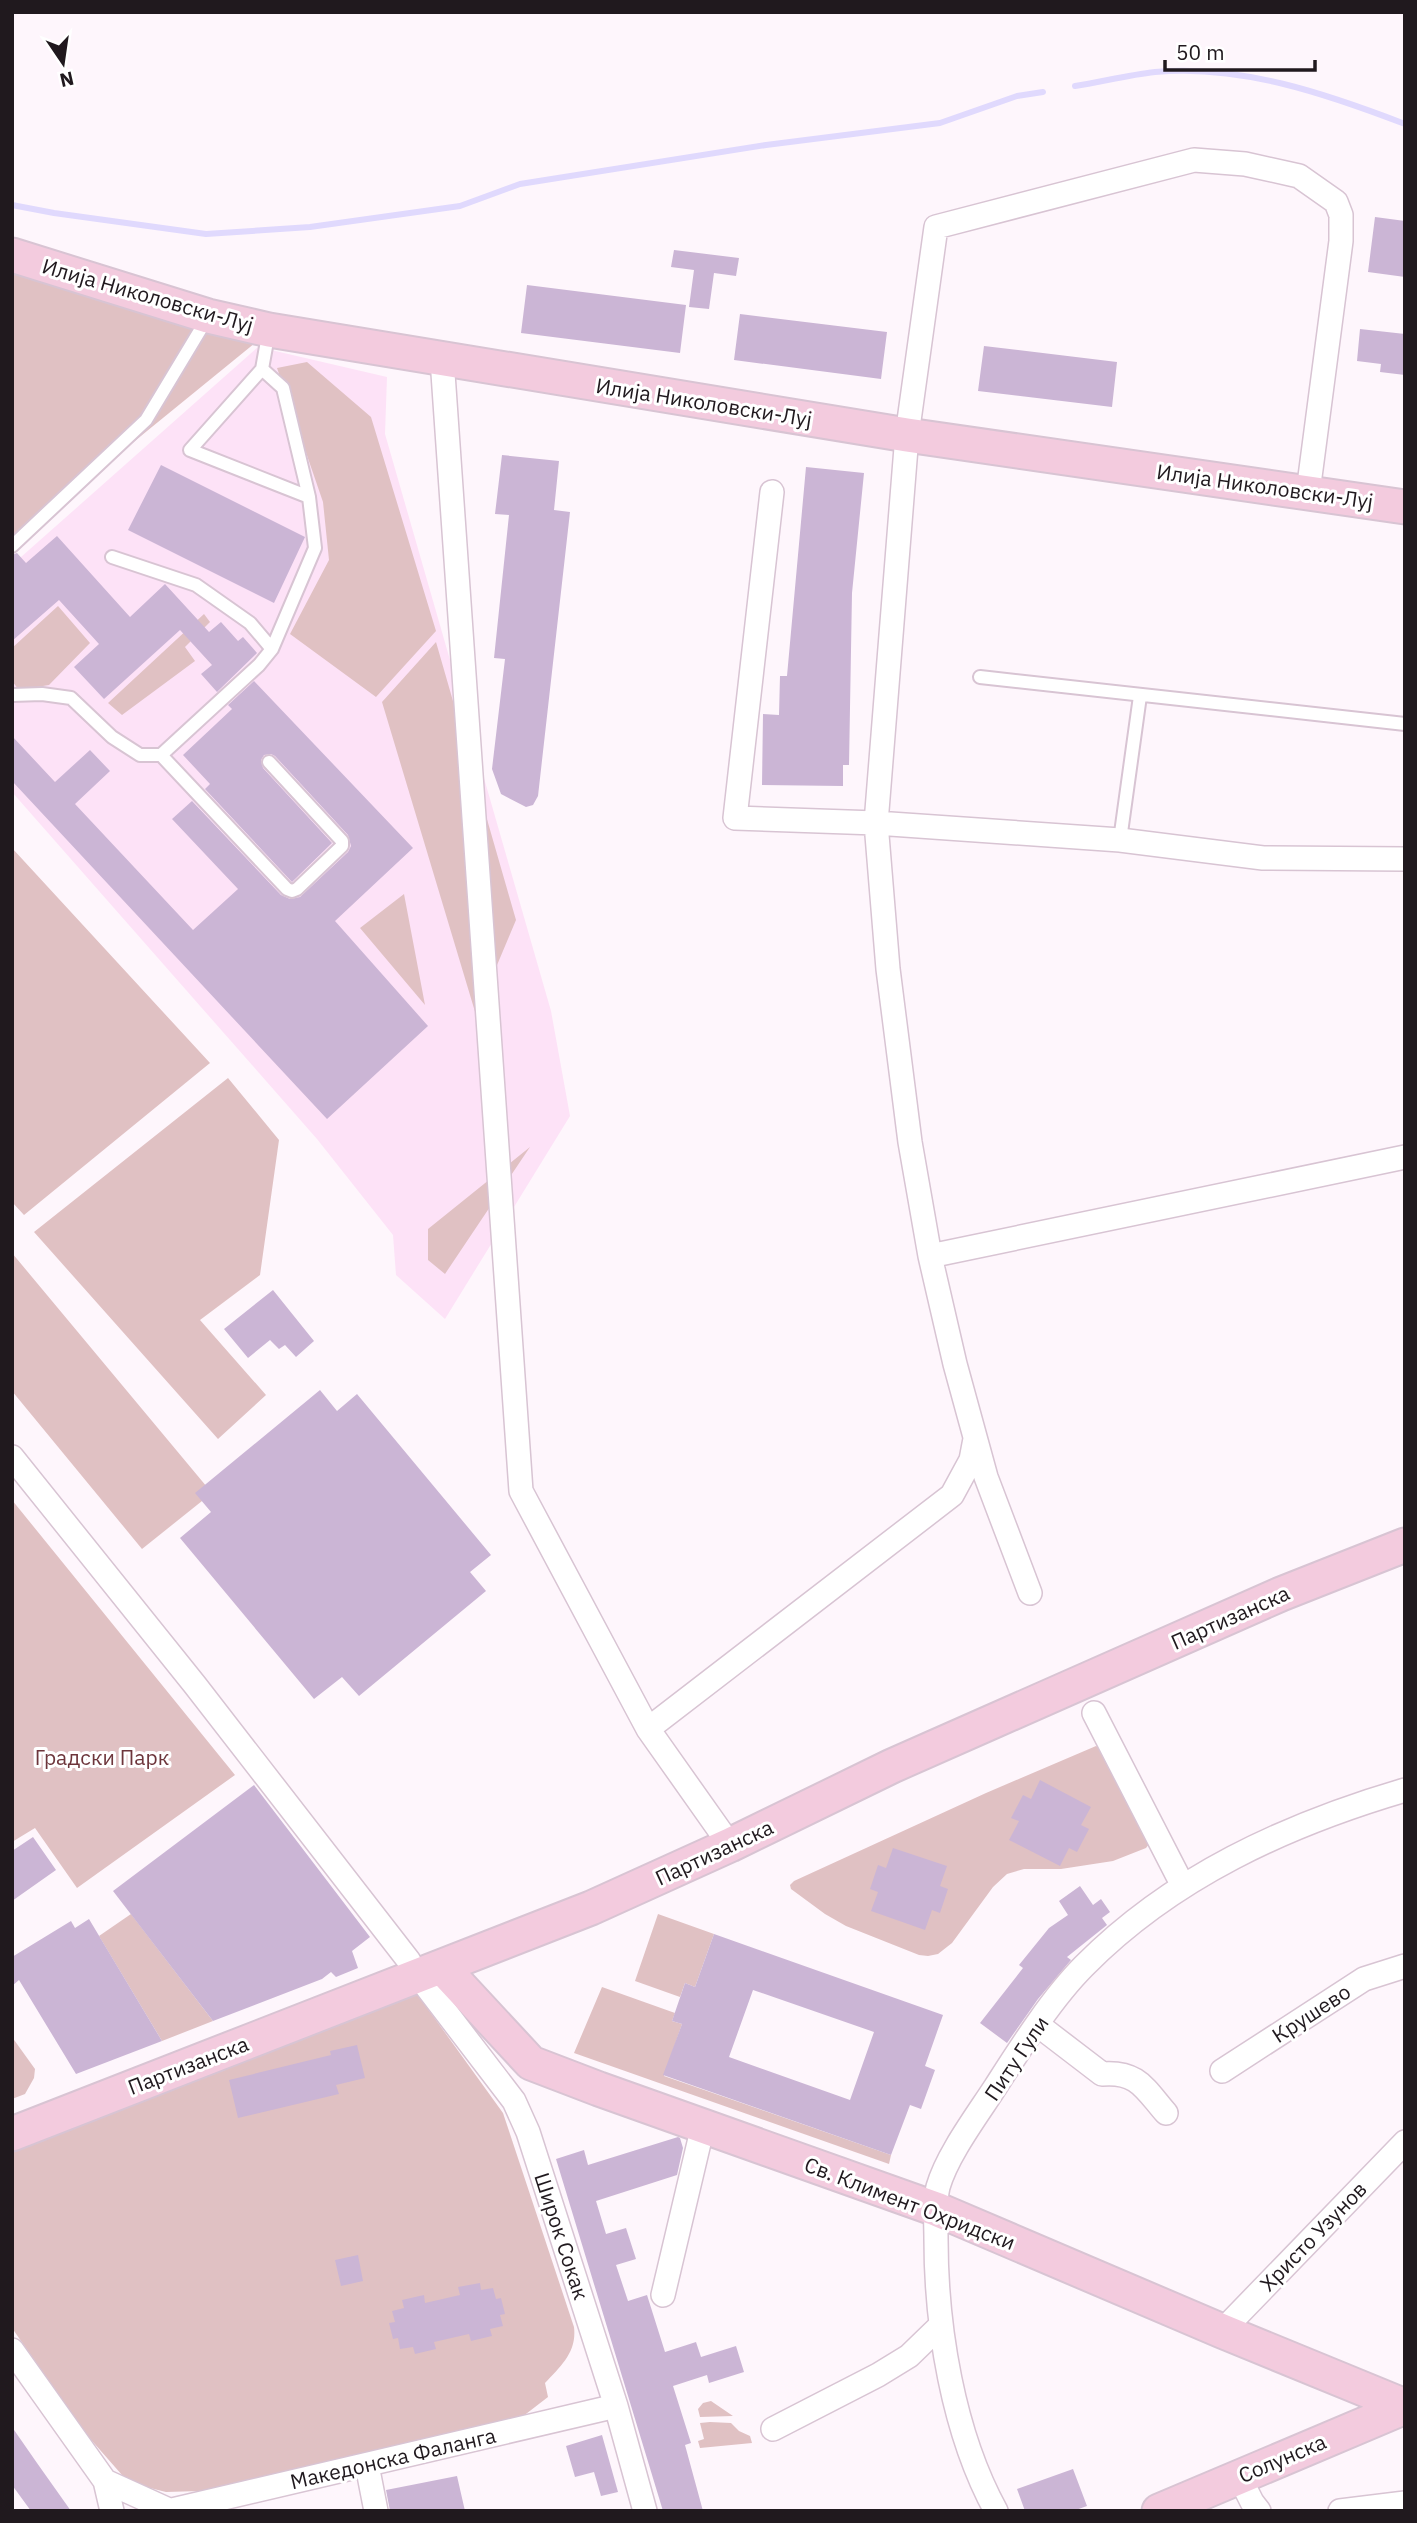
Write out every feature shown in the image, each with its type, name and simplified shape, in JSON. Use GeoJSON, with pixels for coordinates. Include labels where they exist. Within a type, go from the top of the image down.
{"type":"FeatureCollection","features":[{"type":"Feature","properties":{"kind":"street"},"geometry":{"type":"LineString","coordinates":[[1030,1592],[986,1477],[955,1364],[930,1256],[909,1142],[888,969],[876,823],[907,435],[936,227],[1194,160],[1245,164],[1299,176],[1336,202],[1341,215],[1341,241],[1308,492]]}},
{"type":"Feature","properties":{"kind":"street","name":"Илија Николовски-Луј"},"geometry":{"type":"LineString","coordinates":[[12,255],[208,316],[269,330],[907,435],[1405,506]]}},
{"type":"Feature","properties":{"kind":"street"},"geometry":{"type":"LineString","coordinates":[[442,359],[521,1491],[648,1729],[730,1845]]}},
{"type":"Feature","properties":{"kind":"street"},"geometry":{"type":"LineString","coordinates":[[772,492],[735,818],[876,823],[1119,840],[1263,858],[1405,859]]}},
{"type":"Feature","properties":{"kind":"street"},"geometry":{"type":"LineString","coordinates":[[930,1256],[1405,1157]]}},
{"type":"Feature","properties":{"kind":"street"},"geometry":{"type":"LineString","coordinates":[[648,1729],[952,1495],[971,1460],[975,1436]]}},
{"type":"Feature","properties":{"kind":"street"},"geometry":{"type":"LineString","coordinates":[[12,1457],[195,1685],[409,1961]]}},
{"type":"Feature","properties":{"kind":"street","name":"Партизанска"},"geometry":{"type":"LineString","coordinates":[[18,2131],[434,1977],[730,1845],[892,1766],[984,1725],[1281,1594],[1405,1545]]}},
{"type":"Feature","properties":{"kind":"street"},"geometry":{"type":"LineString","coordinates":[[1094,1713],[1182,1886]]}},
{"type":"Feature","properties":{"kind":"street","name":"Питу Гули"},"geometry":{"type":"LineString","coordinates":[[996,2511],[964,2437],[937,2293],[936,2208],[941,2179],[958,2147],[1009,2065],[1082,1967],[1158,1902],[1278,1834],[1314,1819],[1405,1790]]}},
{"type":"Feature","properties":{"kind":"street","name":"Крушево"},"geometry":{"type":"LineString","coordinates":[[1222,2071],[1364,1979],[1405,1966]]}},
{"type":"Feature","properties":{"kind":"street","name":"Св. Климент Охридски"},"geometry":{"type":"LineString","coordinates":[[434,1977],[531,2063],[936,2208],[1405,2407]]}},
{"type":"Feature","properties":{"kind":"street","name":"Широк Сокак"},"geometry":{"type":"LineString","coordinates":[[434,1977],[514,2101],[524,2122],[616,2406],[645,2511]]}},
{"type":"Feature","properties":{"kind":"street"},"geometry":{"type":"LineString","coordinates":[[1038,2025],[1102,2074],[1115,2073],[1135,2078],[1166,2113]]}},
{"type":"Feature","properties":{"kind":"street"},"geometry":{"type":"LineString","coordinates":[[663,2295],[703,2126]]}},
{"type":"Feature","properties":{"kind":"street","name":"Христо Узунов"},"geometry":{"type":"LineString","coordinates":[[1222,2331],[1405,2142]]}},
{"type":"Feature","properties":{"kind":"street"},"geometry":{"type":"LineString","coordinates":[[773,2429],[909,2356],[942,2325]]}},
{"type":"Feature","properties":{"kind":"street"},"geometry":{"type":"LineString","coordinates":[[12,2350],[105,2481],[112,2511]]}},
{"type":"Feature","properties":{"kind":"street","name":"Македонска Фаланга"},"geometry":{"type":"LineString","coordinates":[[105,2481],[170,2510],[616,2406]]}},
{"type":"Feature","properties":{"kind":"street","name":"Солунска"},"geometry":{"type":"LineString","coordinates":[[1159,2511],[1249,2493],[1405,2407]]}},
{"type":"Feature","properties":{"kind":"street"},"geometry":{"type":"LineString","coordinates":[[1205,2511],[1405,2423]]}},
{"type":"Feature","properties":{"kind":"street"},"geometry":{"type":"LineString","coordinates":[[367,2465],[376,2511]]}},
{"type":"Feature","properties":{"kind":"street"},"geometry":{"type":"LineString","coordinates":[[1339,2511],[1405,2503]]}},
{"type":"Feature","properties":{"kind":"lane"},"geometry":{"type":"LineString","coordinates":[[12,546],[146,420],[208,316]]}},
{"type":"Feature","properties":{"kind":"lane"},"geometry":{"type":"LineString","coordinates":[[269,330],[262,369],[190,450],[309,497]]}},
{"type":"Feature","properties":{"kind":"lane"},"geometry":{"type":"LineString","coordinates":[[12,695],[42,694],[71,698],[112,737],[140,755],[161,755],[259,665],[272,649],[315,548],[309,497],[283,388],[262,369]]}},
{"type":"Feature","properties":{"kind":"lane"},"geometry":{"type":"LineString","coordinates":[[112,557],[196,585],[250,623],[272,649]]}},
{"type":"Feature","properties":{"kind":"lane"},"geometry":{"type":"LineString","coordinates":[[980,677],[1405,724]]}},
{"type":"Feature","properties":{"kind":"lane"},"geometry":{"type":"LineString","coordinates":[[1119,840],[1140,696]]}},
{"type":"Feature","properties":{"kind":"lane"},"geometry":{"type":"LineString","coordinates":[[161,755],[286,889],[292,891],[342,846],[342,841],[269,762]]}},
{"type":"Feature","properties":{"kind":"shaded area"},"geometry":{"type":"Polygon","coordinates":[[[258,347],[387,377],[385,434],[551,1011],[570,1116],[445,1319],[396,1275],[393,1235],[317,1139],[12,792],[12,565],[258,347]]]}},
{"type":"Feature","properties":{"kind":"green space"},"geometry":{"type":"Polygon","coordinates":[[[12,266],[255,343],[12,541],[12,266]]]}},
{"type":"Feature","properties":{"kind":"green space"},"geometry":{"type":"Polygon","coordinates":[[[307,362],[371,417],[436,631],[376,697],[290,634],[329,560],[323,502],[277,368],[307,362]]]}},
{"type":"Feature","properties":{"kind":"green space"},"geometry":{"type":"Polygon","coordinates":[[[58,606],[90,643],[49,685],[19,690],[12,681],[12,648],[58,606]]]}},
{"type":"Feature","properties":{"kind":"green space"},"geometry":{"type":"Polygon","coordinates":[[[204,614],[210,622],[185,647],[195,661],[122,715],[108,703],[204,614]]]}},
{"type":"Feature","properties":{"kind":"green space"},"geometry":{"type":"Polygon","coordinates":[[[436,642],[516,920],[476,1015],[382,702],[436,642]]]}},
{"type":"Feature","properties":{"kind":"green space"},"geometry":{"type":"Polygon","coordinates":[[[12,848],[210,1063],[24,1215],[12,1202],[12,848]]]}},
{"type":"Feature","properties":{"kind":"green space"},"geometry":{"type":"Polygon","coordinates":[[[404,894],[425,1005],[360,928],[404,894]]]}},
{"type":"Feature","properties":{"kind":"green space"},"geometry":{"type":"Polygon","coordinates":[[[228,1078],[279,1140],[260,1275],[200,1320],[266,1395],[218,1439],[34,1232],[228,1078]]]}},
{"type":"Feature","properties":{"kind":"green space"},"geometry":{"type":"Polygon","coordinates":[[[530,1147],[445,1274],[428,1260],[428,1229],[530,1147]]]}},
{"type":"Feature","properties":{"kind":"green space"},"geometry":{"type":"Polygon","coordinates":[[[12,1253],[212,1493],[142,1549],[12,1391],[12,1253]]]}},
{"type":"Feature","properties":{"kind":"green space","name":"Градски Парк"},"geometry":{"type":"Polygon","coordinates":[[[12,1500],[235,1775],[77,1888],[35,1828],[12,1842],[12,1500]]]}},
{"type":"Feature","properties":{"kind":"green space"},"geometry":{"type":"Polygon","coordinates":[[[1096,1746],[1100,1748],[1149,1844],[1146,1848],[1113,1861],[1061,1869],[1024,1869],[1007,1874],[993,1887],[952,1943],[938,1954],[919,1955],[846,1926],[791,1889],[790,1885],[794,1881],[1096,1746]]]}},
{"type":"Feature","properties":{"kind":"green space"},"geometry":{"type":"Polygon","coordinates":[[[131,1914],[213,2021],[162,2041],[99,1936],[131,1914]]]}},
{"type":"Feature","properties":{"kind":"green space"},"geometry":{"type":"Polygon","coordinates":[[[658,1914],[714,1934],[695,1987],[685,1983],[680,1997],[635,1981],[658,1914]]]}},
{"type":"Feature","properties":{"kind":"green space"},"geometry":{"type":"Polygon","coordinates":[[[602,1987],[675,2013],[672,2021],[682,2024],[664,2076],[891,2155],[889,2164],[574,2053],[602,1987]]]}},
{"type":"Feature","properties":{"kind":"green space"},"geometry":{"type":"Polygon","coordinates":[[[415,1991],[503,2113],[574,2327],[570,2351],[545,2383],[548,2397],[522,2417],[276,2477],[200,2491],[166,2492],[138,2485],[122,2475],[86,2434],[12,2328],[12,2144],[415,1991]]]}},
{"type":"Feature","properties":{"kind":"green space"},"geometry":{"type":"Polygon","coordinates":[[[12,2037],[35,2069],[34,2078],[25,2094],[12,2099],[12,2037]]]}},
{"type":"Feature","properties":{"kind":"green space"},"geometry":{"type":"Polygon","coordinates":[[[711,2401],[733,2416],[700,2417],[698,2409],[703,2403],[711,2401]]]}},
{"type":"Feature","properties":{"kind":"green space"},"geometry":{"type":"Polygon","coordinates":[[[700,2423],[731,2423],[750,2436],[752,2443],[700,2448],[698,2441],[704,2439],[700,2423]]]}},
{"type":"Feature","properties":{"kind":"building"},"geometry":{"type":"Polygon","coordinates":[[[1375,217],[1405,221],[1405,277],[1368,272],[1375,217]]]}},
{"type":"Feature","properties":{"kind":"building"},"geometry":{"type":"Polygon","coordinates":[[[674,250],[739,258],[736,276],[714,273],[709,309],[689,307],[694,270],[671,267],[674,250]]]}},
{"type":"Feature","properties":{"kind":"building"},"geometry":{"type":"Polygon","coordinates":[[[527,285],[686,305],[680,353],[521,333],[527,285]]]}},
{"type":"Feature","properties":{"kind":"building"},"geometry":{"type":"Polygon","coordinates":[[[740,314],[887,332],[881,379],[734,360],[740,314]]]}},
{"type":"Feature","properties":{"kind":"building"},"geometry":{"type":"Polygon","coordinates":[[[1360,329],[1405,334],[1405,375],[1380,372],[1381,364],[1357,361],[1360,329]]]}},
{"type":"Feature","properties":{"kind":"building"},"geometry":{"type":"Polygon","coordinates":[[[984,346],[1117,362],[1112,407],[978,391],[984,346]]]}},
{"type":"Feature","properties":{"kind":"building"},"geometry":{"type":"Polygon","coordinates":[[[502,455],[559,461],[554,510],[570,512],[538,796],[533,805],[526,807],[501,794],[492,769],[505,659],[494,658],[509,515],[495,514],[502,455]]]}},
{"type":"Feature","properties":{"kind":"building"},"geometry":{"type":"Polygon","coordinates":[[[161,465],[305,537],[274,603],[128,530],[161,465]]]}},
{"type":"Feature","properties":{"kind":"building"},"geometry":{"type":"Polygon","coordinates":[[[806,467],[864,473],[852,593],[849,765],[843,765],[843,786],[762,785],[763,714],[779,715],[780,676],[787,676],[806,467]]]}},
{"type":"Feature","properties":{"kind":"building"},"geometry":{"type":"Polygon","coordinates":[[[57,536],[130,617],[165,584],[209,632],[221,622],[238,641],[243,637],[257,653],[217,692],[201,674],[212,665],[180,630],[104,699],[74,667],[99,644],[59,600],[12,641],[12,555],[17,553],[26,563],[57,536]]]}},
{"type":"Feature","properties":{"kind":"building"},"geometry":{"type":"Polygon","coordinates":[[[254,681],[413,848],[335,921],[428,1026],[327,1119],[12,781],[12,736],[55,782],[90,750],[110,771],[75,804],[193,930],[238,889],[172,819],[192,801],[281,895],[290,899],[300,897],[348,852],[351,846],[348,835],[275,756],[264,755],[261,760],[263,768],[332,843],[292,882],[205,789],[210,784],[183,755],[232,709],[228,705],[254,681]]]}},
{"type":"Feature","properties":{"kind":"building"},"geometry":{"type":"Polygon","coordinates":[[[273,1290],[314,1341],[296,1357],[285,1345],[279,1349],[270,1340],[248,1358],[224,1329],[273,1290]]]}},
{"type":"Feature","properties":{"kind":"building"},"geometry":{"type":"Polygon","coordinates":[[[320,1390],[337,1411],[357,1394],[491,1555],[470,1572],[486,1591],[359,1696],[342,1677],[314,1699],[180,1538],[211,1512],[195,1493],[320,1390]]]}},
{"type":"Feature","properties":{"kind":"building"},"geometry":{"type":"Polygon","coordinates":[[[1040,1780],[1091,1807],[1081,1825],[1089,1829],[1077,1852],[1069,1848],[1060,1866],[1009,1840],[1019,1821],[1011,1818],[1023,1795],[1031,1799],[1040,1780]]]}},
{"type":"Feature","properties":{"kind":"building"},"geometry":{"type":"Polygon","coordinates":[[[254,1785],[370,1937],[352,1951],[358,1968],[336,1977],[331,1972],[322,1979],[213,2021],[113,1891],[254,1785]]]}},
{"type":"Feature","properties":{"kind":"building"},"geometry":{"type":"Polygon","coordinates":[[[33,1837],[56,1870],[12,1901],[12,1851],[33,1837]]]}},
{"type":"Feature","properties":{"kind":"building"},"geometry":{"type":"Polygon","coordinates":[[[893,1848],[947,1866],[940,1886],[948,1889],[940,1913],[932,1910],[925,1930],[871,1911],[878,1892],[870,1889],[878,1865],[886,1868],[893,1848]]]}},
{"type":"Feature","properties":{"kind":"building"},"geometry":{"type":"Polygon","coordinates":[[[1080,1886],[1093,1905],[1101,1899],[1110,1912],[1102,1918],[1107,1925],[1067,1957],[1071,1960],[1038,1999],[1007,2043],[980,2023],[1023,1968],[1019,1965],[1049,1928],[1068,1915],[1059,1901],[1080,1886]]]}},
{"type":"Feature","properties":{"kind":"building"},"geometry":{"type":"Polygon","coordinates":[[[89,1919],[162,2041],[76,2074],[19,1980],[12,1986],[12,1957],[71,1921],[75,1928],[89,1919]]]}},
{"type":"Feature","properties":{"kind":"building"},"geometry":{"type":"Polygon","coordinates":[[[714,1934],[943,2015],[925,2066],[935,2070],[921,2109],[910,2105],[891,2155],[663,2075],[682,2024],[672,2021],[685,1983],[695,1987],[714,1934]],[[753,1990],[729,2057],[850,2100],[874,2032],[753,1990]]]}},
{"type":"Feature","properties":{"kind":"building"},"geometry":{"type":"Polygon","coordinates":[[[357,2045],[365,2078],[336,2085],[339,2094],[238,2118],[229,2080],[331,2055],[330,2051],[357,2045]]]}},
{"type":"Feature","properties":{"kind":"building"},"geometry":{"type":"Polygon","coordinates":[[[678,2137],[683,2148],[677,2175],[596,2201],[606,2234],[626,2228],[636,2259],[616,2265],[628,2301],[647,2295],[665,2352],[696,2342],[701,2357],[736,2346],[744,2372],[709,2383],[707,2375],[673,2386],[691,2443],[685,2445],[703,2511],[663,2511],[556,2159],[584,2150],[588,2165],[678,2137]]]}},
{"type":"Feature","properties":{"kind":"building"},"geometry":{"type":"Polygon","coordinates":[[[358,2255],[363,2281],[341,2286],[335,2260],[358,2255]]]}},
{"type":"Feature","properties":{"kind":"building"},"geometry":{"type":"Polygon","coordinates":[[[480,2283],[481,2290],[493,2288],[496,2299],[501,2298],[505,2314],[500,2315],[503,2326],[490,2329],[492,2336],[471,2341],[469,2334],[434,2342],[436,2349],[415,2354],[413,2347],[400,2349],[398,2338],[393,2339],[389,2323],[395,2322],[392,2311],[404,2308],[402,2300],[424,2295],[425,2303],[460,2295],[458,2287],[480,2283]]]}},
{"type":"Feature","properties":{"kind":"building"},"geometry":{"type":"Polygon","coordinates":[[[12,2427],[71,2511],[31,2511],[12,2485],[12,2427]]]}},
{"type":"Feature","properties":{"kind":"building"},"geometry":{"type":"Polygon","coordinates":[[[602,2435],[618,2492],[601,2496],[594,2472],[575,2477],[566,2446],[602,2435]]]}},
{"type":"Feature","properties":{"kind":"building"},"geometry":{"type":"Polygon","coordinates":[[[1073,2469],[1087,2506],[1073,2511],[1025,2511],[1017,2489],[1073,2469]]]}},
{"type":"Feature","properties":{"kind":"building"},"geometry":{"type":"Polygon","coordinates":[[[457,2476],[465,2511],[390,2511],[386,2490],[457,2476]]]}},
{"type":"Feature","properties":{"kind":"waterway"},"geometry":{"type":"LineString","coordinates":[[1075,86],[1155,72],[1219,73],[1251,77],[1314,92],[1405,124]]}},
{"type":"Feature","properties":{"kind":"waterway"},"geometry":{"type":"LineString","coordinates":[[12,205],[206,234],[310,227],[460,206],[520,184],[766,145],[940,123],[1017,96],[1043,92]]}}]}
